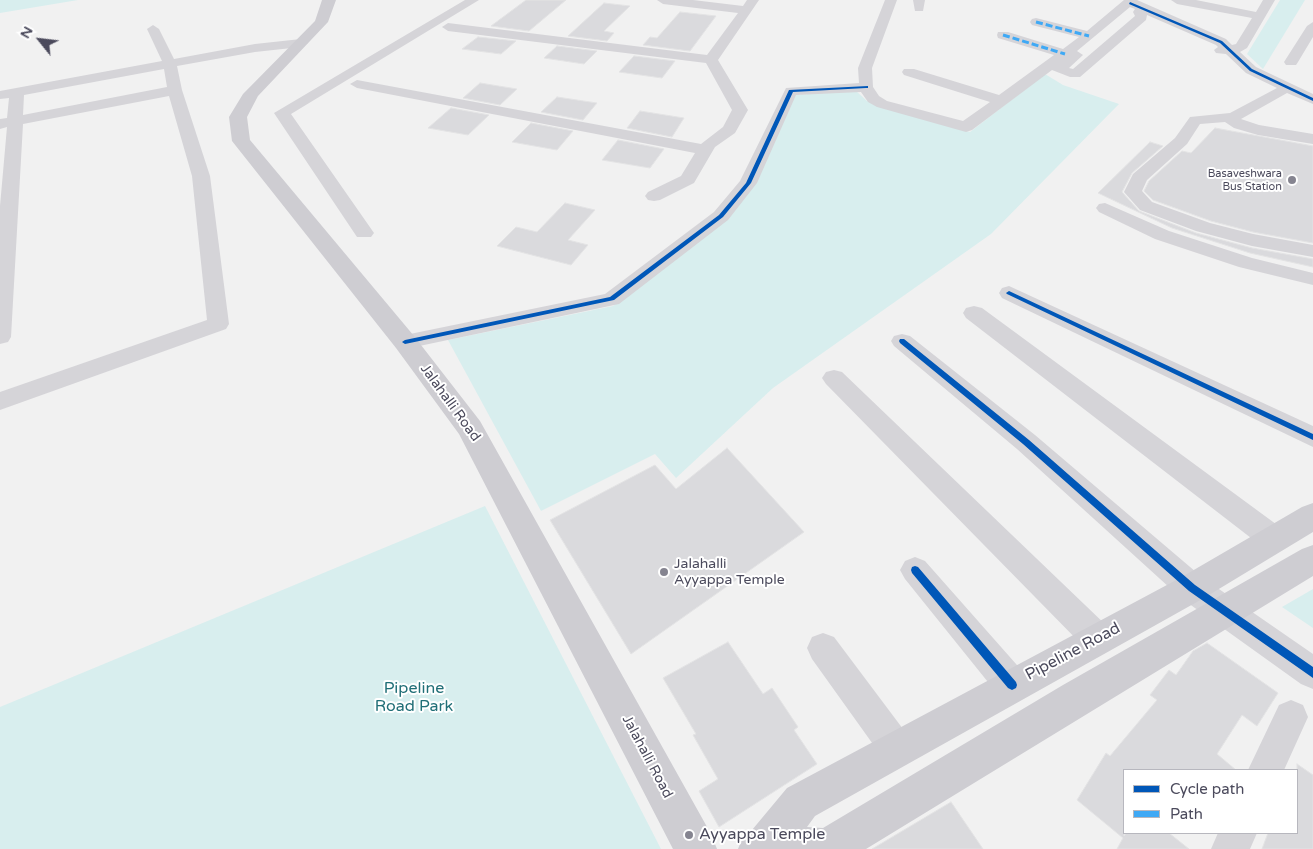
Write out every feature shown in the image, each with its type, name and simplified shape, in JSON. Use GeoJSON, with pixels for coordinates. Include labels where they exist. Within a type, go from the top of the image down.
{"type":"FeatureCollection","features":[{"type":"Feature","properties":{"kind":"main road","name":"Jalahalli Road"},"geometry":{"type":"LineString","coordinates":[[329,0],[321,22],[251,94],[238,117],[241,141],[405,342],[470,428],[696,849]]}},
{"type":"Feature","properties":{"kind":"main road","name":"Pipeline Road"},"geometry":{"type":"LineString","coordinates":[[763,847],[801,802],[1192,588],[1313,516]]}},
{"type":"Feature","properties":{"kind":"main road","name":"Pipeline Road"},"geometry":{"type":"LineString","coordinates":[[763,847],[826,849],[1076,698],[1313,559]]}},
{"type":"Feature","properties":{"kind":"street"},"geometry":{"type":"LineString","coordinates":[[364,233],[282,113],[473,0]]}},
{"type":"Feature","properties":{"kind":"street"},"geometry":{"type":"LineString","coordinates":[[663,0],[750,5]]}},
{"type":"Feature","properties":{"kind":"street"},"geometry":{"type":"LineString","coordinates":[[891,0],[864,68],[866,87],[873,99],[882,104],[966,127],[1089,36],[1139,8]]}},
{"type":"Feature","properties":{"kind":"street"},"geometry":{"type":"LineString","coordinates":[[1179,0],[1218,4],[1260,16]]}},
{"type":"Feature","properties":{"kind":"street"},"geometry":{"type":"LineString","coordinates":[[1226,50],[1240,48],[1270,0]]}},
{"type":"Feature","properties":{"kind":"street"},"geometry":{"type":"LineString","coordinates":[[711,60],[750,5]]}},
{"type":"Feature","properties":{"kind":"street"},"geometry":{"type":"LineString","coordinates":[[1139,8],[1142,17],[1075,74],[1059,69],[1128,14],[1139,8]]}},
{"type":"Feature","properties":{"kind":"street"},"geometry":{"type":"LineString","coordinates":[[1139,8],[1156,18],[1226,50],[1251,70],[1313,100]]}},
{"type":"Feature","properties":{"kind":"street"},"geometry":{"type":"LineString","coordinates":[[1036,22],[1089,36]]}},
{"type":"Feature","properties":{"kind":"street"},"geometry":{"type":"LineString","coordinates":[[448,26],[711,60]]}},
{"type":"Feature","properties":{"kind":"street"},"geometry":{"type":"LineString","coordinates":[[1291,62],[1313,26]]}},
{"type":"Feature","properties":{"kind":"street"},"geometry":{"type":"LineString","coordinates":[[0,401],[218,324],[201,176],[175,90],[170,64],[153,29]]}},
{"type":"Feature","properties":{"kind":"street"},"geometry":{"type":"LineString","coordinates":[[1003,35],[1065,54]]}},
{"type":"Feature","properties":{"kind":"street"},"geometry":{"type":"LineString","coordinates":[[0,338],[8,93],[301,43]]}},
{"type":"Feature","properties":{"kind":"street"},"geometry":{"type":"LineString","coordinates":[[1226,50],[1235,68],[1313,108]]}},
{"type":"Feature","properties":{"kind":"street"},"geometry":{"type":"LineString","coordinates":[[654,196],[688,180],[709,144],[729,130],[740,110],[711,60]]}},
{"type":"Feature","properties":{"kind":"street"},"geometry":{"type":"LineString","coordinates":[[909,72],[1002,101]]}},
{"type":"Feature","properties":{"kind":"street"},"geometry":{"type":"LineString","coordinates":[[357,84],[706,150]]}},
{"type":"Feature","properties":{"kind":"street"},"geometry":{"type":"LineString","coordinates":[[405,342],[612,300],[721,216],[748,183],[791,91],[866,87]]}},
{"type":"Feature","properties":{"kind":"street"},"geometry":{"type":"LineString","coordinates":[[7,122],[175,90]]}},
{"type":"Feature","properties":{"kind":"street"},"geometry":{"type":"LineString","coordinates":[[1280,92],[1229,118],[1195,120],[1181,141],[1138,178],[1134,186],[1134,192],[1138,199],[1146,206],[1203,227],[1252,240],[1313,251]]}},
{"type":"Feature","properties":{"kind":"street"},"geometry":{"type":"LineString","coordinates":[[1229,118],[1240,125],[1258,130],[1313,139]]}},
{"type":"Feature","properties":{"kind":"street"},"geometry":{"type":"LineString","coordinates":[[1105,208],[1162,235],[1246,262],[1313,279]]}},
{"type":"Feature","properties":{"kind":"street"},"geometry":{"type":"LineString","coordinates":[[1009,293],[1313,436]]}},
{"type":"Feature","properties":{"kind":"street"},"geometry":{"type":"LineString","coordinates":[[974,313],[1274,540]]}},
{"type":"Feature","properties":{"kind":"street"},"geometry":{"type":"LineString","coordinates":[[902,341],[1026,442],[1192,588],[1313,673]]}},
{"type":"Feature","properties":{"kind":"street"},"geometry":{"type":"LineString","coordinates":[[834,378],[1098,639]]}},
{"type":"Feature","properties":{"kind":"street"},"geometry":{"type":"LineString","coordinates":[[915,570],[1012,685]]}},
{"type":"Feature","properties":{"kind":"street"},"geometry":{"type":"LineString","coordinates":[[823,648],[898,749]]}},
{"type":"Feature","properties":{"kind":"street"},"geometry":{"type":"LineString","coordinates":[[1266,769],[1291,717]]}},
{"type":"Feature","properties":{"kind":"street"},"geometry":{"type":"LineString","coordinates":[[1230,849],[1238,834]]}},
{"type":"Feature","properties":{"kind":"green space"},"geometry":{"type":"Polygon","coordinates":[[[0,0],[78,0],[0,13],[0,0]]]}},
{"type":"Feature","properties":{"kind":"green space"},"geometry":{"type":"Polygon","coordinates":[[[1280,0],[1305,0],[1263,69],[1247,54],[1280,0]]]}},
{"type":"Feature","properties":{"kind":"green space"},"geometry":{"type":"Polygon","coordinates":[[[1045,74],[1063,85],[1119,104],[991,234],[773,388],[676,478],[655,454],[541,511],[448,340],[613,306],[727,217],[796,95],[855,90],[867,101],[970,132],[1045,74]]]}},
{"type":"Feature","properties":{"kind":"green space","name":"Pipeline Road Park"},"geometry":{"type":"Polygon","coordinates":[[[485,506],[661,849],[0,849],[0,707],[485,506]]]}},
{"type":"Feature","properties":{"kind":"green space"},"geometry":{"type":"Polygon","coordinates":[[[1313,589],[1313,628],[1282,607],[1313,589]]]}},
{"type":"Feature","properties":{"kind":"building"},"geometry":{"type":"Polygon","coordinates":[[[526,0],[566,0],[529,31],[491,26],[526,0]]]}},
{"type":"Feature","properties":{"kind":"building"},"geometry":{"type":"Polygon","coordinates":[[[604,3],[630,6],[604,31],[614,33],[607,41],[568,36],[604,3]]]}},
{"type":"Feature","properties":{"kind":"building"},"geometry":{"type":"Polygon","coordinates":[[[680,12],[716,16],[690,51],[643,45],[650,37],[657,38],[680,12]]]}},
{"type":"Feature","properties":{"kind":"building"},"geometry":{"type":"Polygon","coordinates":[[[478,37],[516,41],[501,54],[462,49],[478,37]]]}},
{"type":"Feature","properties":{"kind":"building"},"geometry":{"type":"Polygon","coordinates":[[[557,46],[597,51],[584,64],[544,58],[557,46]]]}},
{"type":"Feature","properties":{"kind":"building"},"geometry":{"type":"Polygon","coordinates":[[[634,56],[675,61],[662,78],[619,72],[634,56]]]}},
{"type":"Feature","properties":{"kind":"building"},"geometry":{"type":"Polygon","coordinates":[[[480,83],[517,89],[500,105],[463,98],[480,83]]]}},
{"type":"Feature","properties":{"kind":"building"},"geometry":{"type":"Polygon","coordinates":[[[557,97],[597,103],[583,120],[541,112],[557,97]]]}},
{"type":"Feature","properties":{"kind":"building"},"geometry":{"type":"Polygon","coordinates":[[[451,108],[489,115],[468,135],[428,128],[451,108]]]}},
{"type":"Feature","properties":{"kind":"building"},"geometry":{"type":"Polygon","coordinates":[[[640,111],[684,118],[672,137],[627,128],[640,111]]]}},
{"type":"Feature","properties":{"kind":"building"},"geometry":{"type":"Polygon","coordinates":[[[531,123],[573,131],[557,150],[512,142],[531,123]]]}},
{"type":"Feature","properties":{"kind":"building"},"geometry":{"type":"Polygon","coordinates":[[[1215,128],[1313,146],[1313,243],[1253,232],[1211,221],[1153,200],[1144,191],[1149,181],[1182,151],[1191,153],[1215,128]]]}},
{"type":"Feature","properties":{"kind":"building"},"geometry":{"type":"Polygon","coordinates":[[[618,140],[664,149],[650,168],[602,160],[618,140]]]}},
{"type":"Feature","properties":{"kind":"building"},"geometry":{"type":"Polygon","coordinates":[[[1150,142],[1163,146],[1132,173],[1122,192],[1139,211],[1196,233],[1252,248],[1313,259],[1313,267],[1250,253],[1172,228],[1098,193],[1150,142]]]}},
{"type":"Feature","properties":{"kind":"building"},"geometry":{"type":"Polygon","coordinates":[[[565,203],[595,210],[568,240],[588,245],[571,265],[497,246],[516,227],[537,232],[565,203]]]}},
{"type":"Feature","properties":{"kind":"building","name":"Jalahalli Ayyappa Temple"},"geometry":{"type":"Polygon","coordinates":[[[727,448],[804,532],[631,654],[550,520],[655,465],[676,489],[727,448]]]}},
{"type":"Feature","properties":{"kind":"building"},"geometry":{"type":"Polygon","coordinates":[[[728,642],[763,694],[772,688],[798,727],[794,730],[817,764],[719,827],[699,791],[718,779],[693,735],[696,734],[663,678],[728,642]]]}},
{"type":"Feature","properties":{"kind":"building"},"geometry":{"type":"Polygon","coordinates":[[[1207,643],[1278,693],[1257,726],[1242,715],[1217,754],[1235,769],[1123,769],[1124,836],[1125,834],[1170,834],[1189,849],[1117,849],[1123,838],[1077,800],[1106,753],[1110,756],[1157,700],[1150,695],[1169,670],[1176,675],[1193,651],[1207,643]]]}},
{"type":"Feature","properties":{"kind":"building"},"geometry":{"type":"Polygon","coordinates":[[[1297,764],[1313,775],[1313,849],[1262,849],[1268,834],[1298,834],[1297,764]]]}},
{"type":"Feature","properties":{"kind":"building"},"geometry":{"type":"Polygon","coordinates":[[[951,802],[983,849],[872,849],[951,802]]]}},
{"type":"Feature","properties":{"kind":"marked path"},"geometry":{"type":"LineString","coordinates":[[1036,22],[1089,36]]}},
{"type":"Feature","properties":{"kind":"marked path"},"geometry":{"type":"LineString","coordinates":[[1003,35],[1065,54]]}},
{"type":"Feature","properties":{"kind":"cycle path"},"geometry":{"type":"LineString","coordinates":[[1130,3],[1221,42],[1251,70],[1313,100]]}},
{"type":"Feature","properties":{"kind":"cycle path"},"geometry":{"type":"LineString","coordinates":[[405,342],[612,299],[721,216],[748,183],[791,91],[866,87]]}},
{"type":"Feature","properties":{"kind":"cycle path"},"geometry":{"type":"LineString","coordinates":[[1009,293],[1313,437]]}},
{"type":"Feature","properties":{"kind":"cycle path"},"geometry":{"type":"LineString","coordinates":[[902,341],[1026,442],[1192,588],[1313,673]]}},
{"type":"Feature","properties":{"kind":"cycle path"},"geometry":{"type":"LineString","coordinates":[[915,570],[1012,685]]}},
{"type":"Feature","properties":{"kind":"place","name":"Basaveshwara Bus Station"},"geometry":{"type":"Point","coordinates":[1292,180]}},
{"type":"Feature","properties":{"kind":"place","name":"Jalahalli Ayyappa Temple"},"geometry":{"type":"Point","coordinates":[664,572]}},
{"type":"Feature","properties":{"kind":"place","name":"Ayyappa Temple"},"geometry":{"type":"Point","coordinates":[689,835]}}]}
